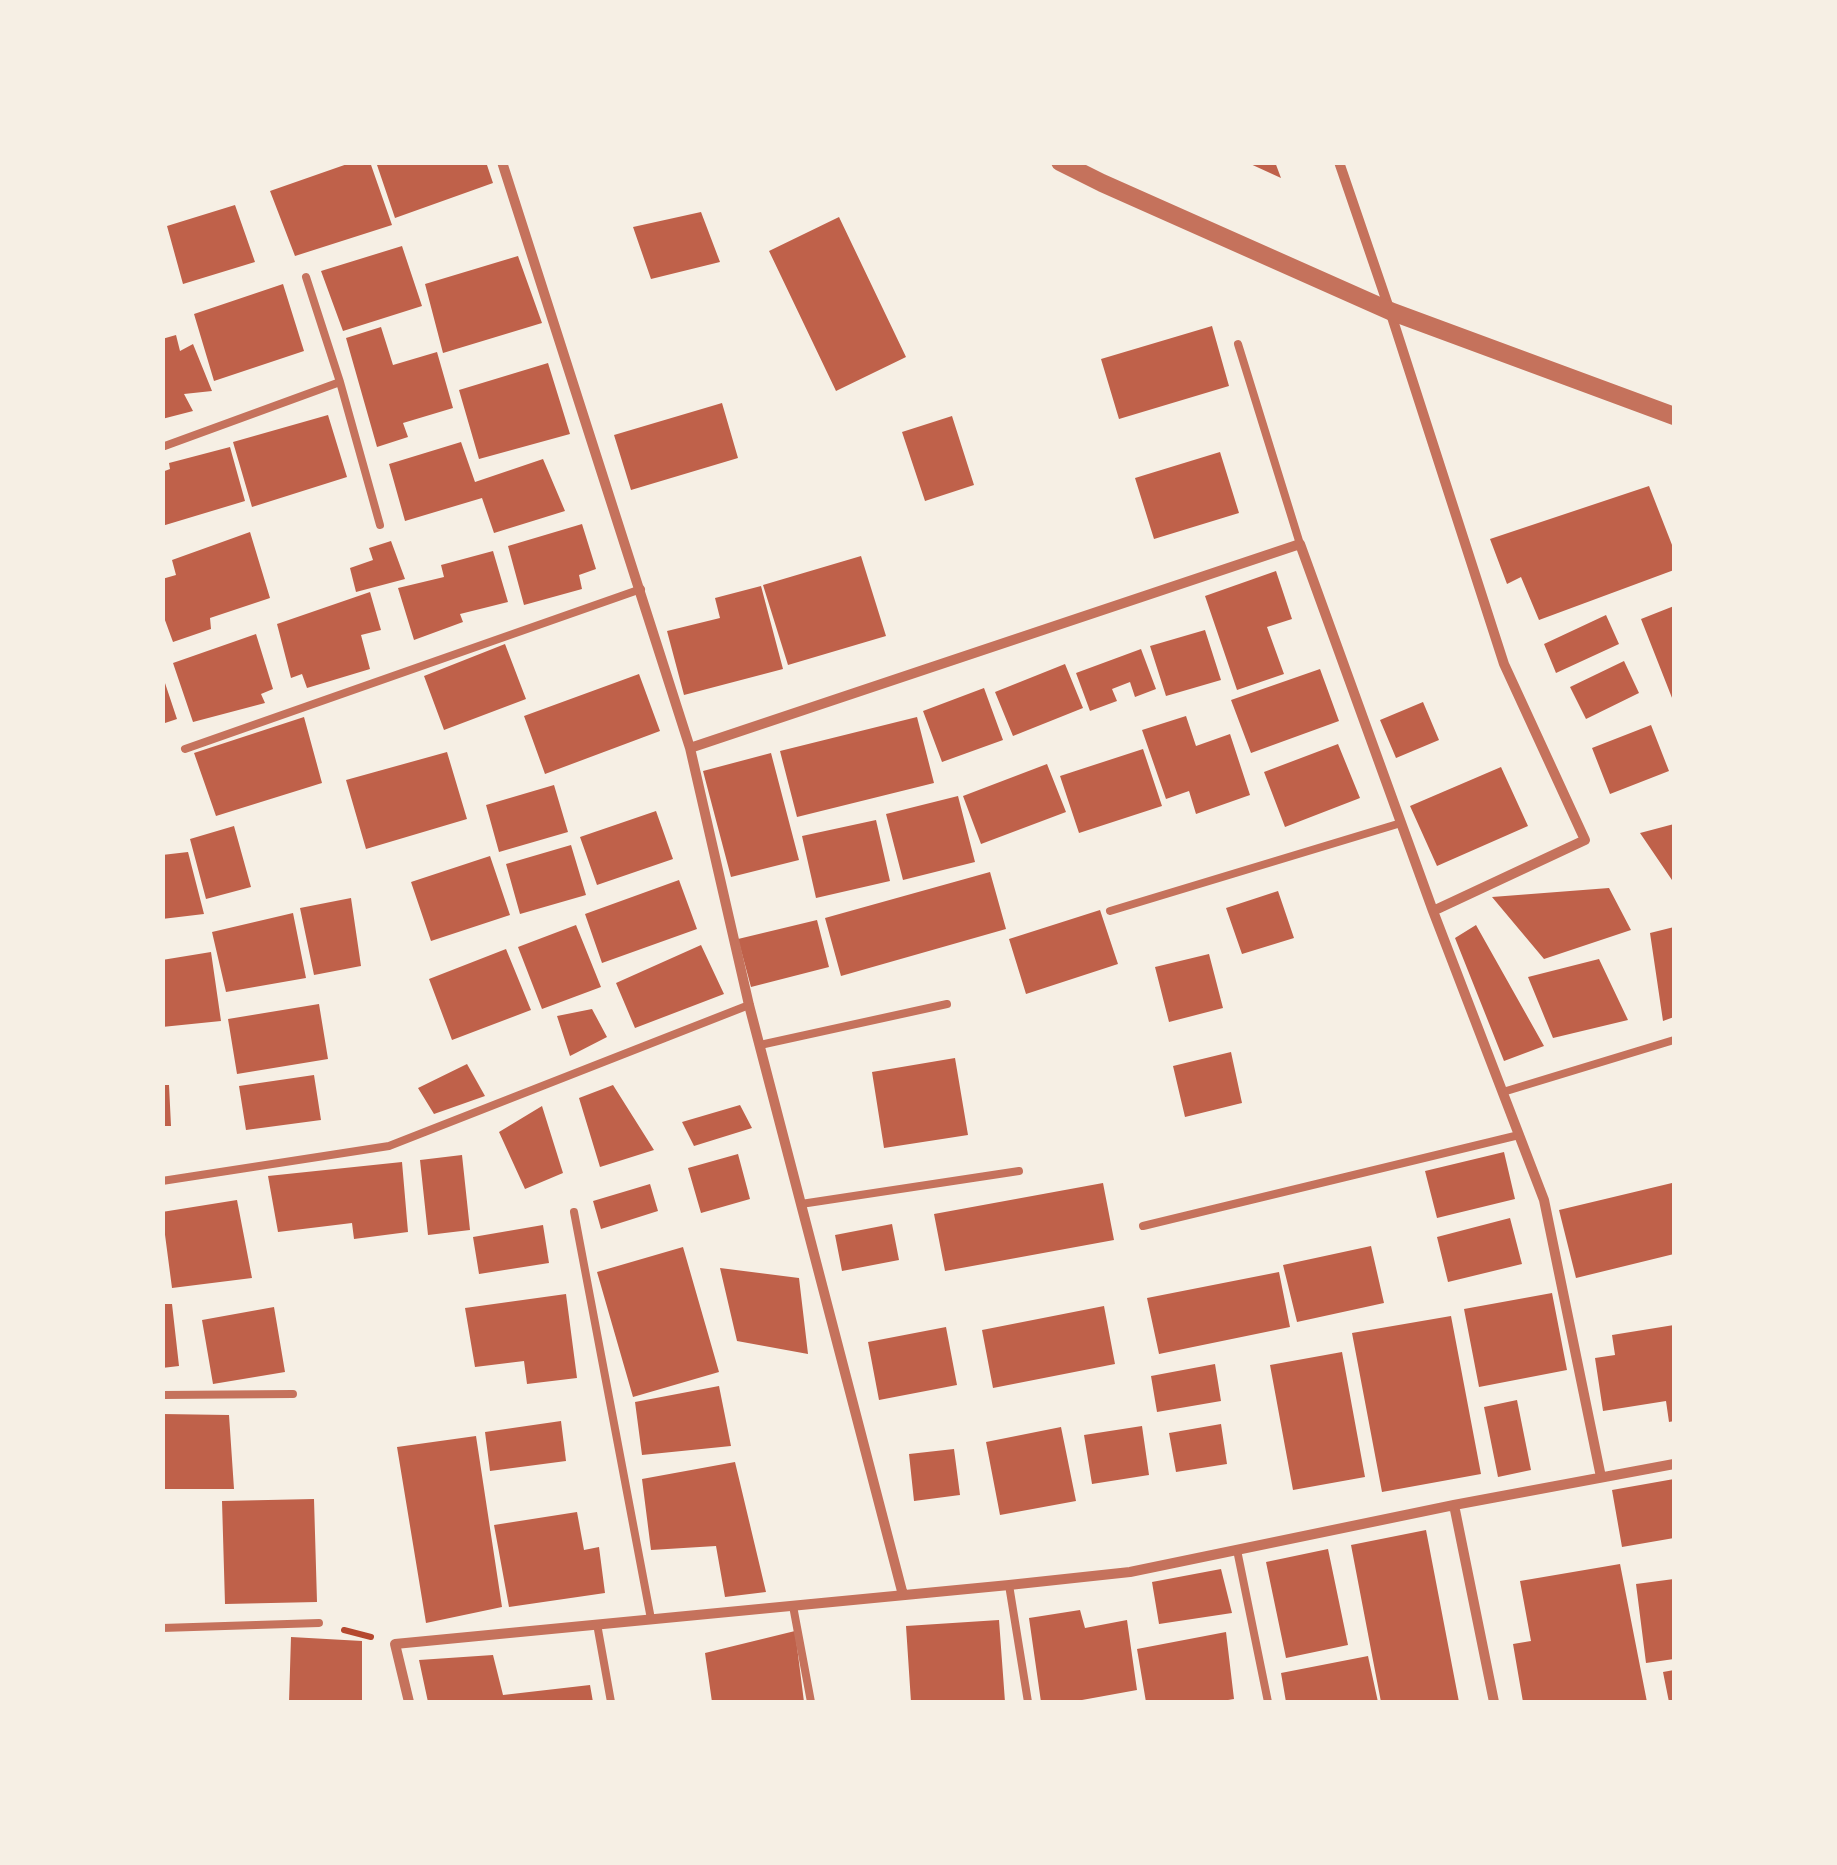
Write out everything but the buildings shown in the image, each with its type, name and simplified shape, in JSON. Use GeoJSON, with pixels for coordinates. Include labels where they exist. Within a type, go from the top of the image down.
{"type":"FeatureCollection","features":[{"type":"Feature","properties":{"kind":"street"},"geometry":{"type":"LineString","coordinates":[[502,162],[690,748],[749,1005],[903,1595]]}},
{"type":"Feature","properties":{"kind":"street"},"geometry":{"type":"LineString","coordinates":[[1060,162],[1390,311],[1674,416]]}},
{"type":"Feature","properties":{"kind":"street"},"geometry":{"type":"LineString","coordinates":[[1339,162],[1504,664],[1585,840],[1433,911]]}},
{"type":"Feature","properties":{"kind":"street"},"geometry":{"type":"LineString","coordinates":[[690,748],[1300,544],[1433,911],[1544,1200],[1601,1478]]}},
{"type":"Feature","properties":{"kind":"street"},"geometry":{"type":"LineString","coordinates":[[408,1702],[395,1644],[1130,1572],[1674,1464]]}},
{"type":"Feature","properties":{"kind":"street"},"geometry":{"type":"LineString","coordinates":[[1454,1505],[1494,1702]]}},
{"type":"Feature","properties":{"kind":"lane"},"geometry":{"type":"LineString","coordinates":[[306,277],[380,524]]}},
{"type":"Feature","properties":{"kind":"lane"},"geometry":{"type":"LineString","coordinates":[[1238,344],[1300,544]]}},
{"type":"Feature","properties":{"kind":"lane"},"geometry":{"type":"LineString","coordinates":[[162,446],[340,382]]}},
{"type":"Feature","properties":{"kind":"lane"},"geometry":{"type":"LineString","coordinates":[[185,749],[641,589]]}},
{"type":"Feature","properties":{"kind":"lane"},"geometry":{"type":"LineString","coordinates":[[1110,911],[1401,823]]}},
{"type":"Feature","properties":{"kind":"lane"},"geometry":{"type":"LineString","coordinates":[[760,1045],[947,1004]]}},
{"type":"Feature","properties":{"kind":"lane"},"geometry":{"type":"LineString","coordinates":[[162,1181],[389,1146],[749,1005]]}},
{"type":"Feature","properties":{"kind":"lane"},"geometry":{"type":"LineString","coordinates":[[1502,1092],[1674,1040]]}},
{"type":"Feature","properties":{"kind":"lane"},"geometry":{"type":"LineString","coordinates":[[1143,1226],[1519,1135]]}},
{"type":"Feature","properties":{"kind":"lane"},"geometry":{"type":"LineString","coordinates":[[801,1204],[1019,1171]]}},
{"type":"Feature","properties":{"kind":"lane"},"geometry":{"type":"LineString","coordinates":[[574,1212],[651,1620]]}},
{"type":"Feature","properties":{"kind":"lane"},"geometry":{"type":"LineString","coordinates":[[162,1395],[293,1394]]}},
{"type":"Feature","properties":{"kind":"lane"},"geometry":{"type":"LineString","coordinates":[[1237,1550],[1268,1702]]}},
{"type":"Feature","properties":{"kind":"lane"},"geometry":{"type":"LineString","coordinates":[[1010,1585],[1028,1702]]}},
{"type":"Feature","properties":{"kind":"lane"},"geometry":{"type":"LineString","coordinates":[[794,1606],[811,1702]]}},
{"type":"Feature","properties":{"kind":"lane"},"geometry":{"type":"LineString","coordinates":[[162,1628],[319,1623]]}},
{"type":"Feature","properties":{"kind":"lane"},"geometry":{"type":"LineString","coordinates":[[597,1624],[611,1702]]}},
{"type":"Feature","properties":{"kind":"path"},"geometry":{"type":"LineString","coordinates":[[319,1623],[395,1644]]}}]}
